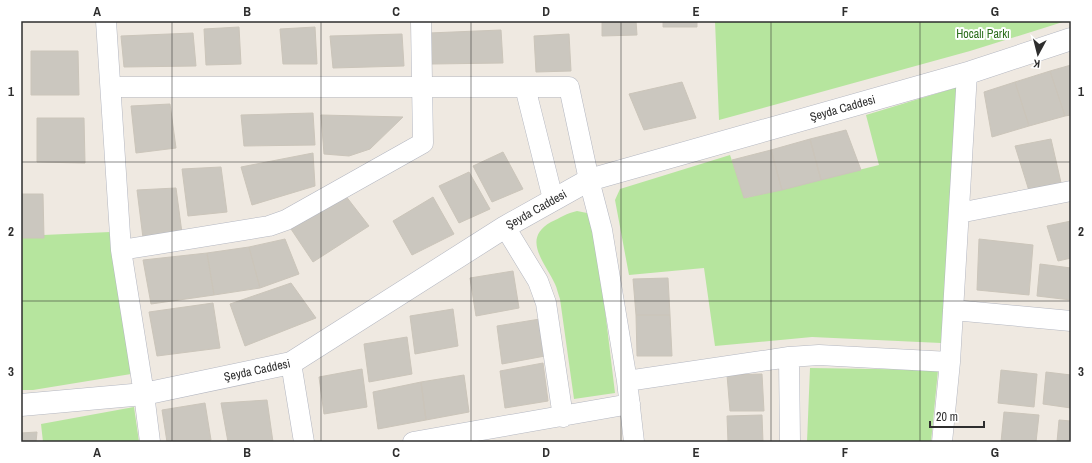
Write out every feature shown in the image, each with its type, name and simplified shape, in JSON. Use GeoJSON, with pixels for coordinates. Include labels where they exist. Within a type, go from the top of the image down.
{"type":"FeatureCollection","features":[{"type":"Feature","properties":{"kind":"main road","name":"Şeyda Caddesi"},"geometry":{"type":"LineString","coordinates":[[21,405],[144,394],[291,363],[505,227],[589,180],[966,73],[1071,40]]}},
{"type":"Feature","properties":{"kind":"street"},"geometry":{"type":"LineString","coordinates":[[106,21],[121,250],[144,394],[150,442]]}},
{"type":"Feature","properties":{"kind":"street"},"geometry":{"type":"LineString","coordinates":[[121,250],[270,226],[286,220],[423,143],[420,21]]}},
{"type":"Feature","properties":{"kind":"street"},"geometry":{"type":"LineString","coordinates":[[942,442],[950,362],[966,73]]}},
{"type":"Feature","properties":{"kind":"street"},"geometry":{"type":"LineString","coordinates":[[111,87],[569,87],[589,180],[602,230],[627,381],[634,442]]}},
{"type":"Feature","properties":{"kind":"street"},"geometry":{"type":"LineString","coordinates":[[525,87],[553,199]]}},
{"type":"Feature","properties":{"kind":"street"},"geometry":{"type":"LineString","coordinates":[[959,213],[1071,191]]}},
{"type":"Feature","properties":{"kind":"street"},"geometry":{"type":"LineString","coordinates":[[505,227],[538,281],[546,303],[563,417]]}},
{"type":"Feature","properties":{"kind":"street"},"geometry":{"type":"LineString","coordinates":[[953,310],[1071,321]]}},
{"type":"Feature","properties":{"kind":"street"},"geometry":{"type":"LineString","coordinates":[[627,381],[789,357],[819,355],[950,362]]}},
{"type":"Feature","properties":{"kind":"street"},"geometry":{"type":"LineString","coordinates":[[789,357],[790,442]]}},
{"type":"Feature","properties":{"kind":"street"},"geometry":{"type":"LineString","coordinates":[[291,363],[304,442]]}},
{"type":"Feature","properties":{"kind":"street"},"geometry":{"type":"LineString","coordinates":[[413,442],[563,417],[630,404]]}},
{"type":"Feature","properties":{"kind":"green space","name":"Hocalı Parkı"},"geometry":{"type":"Polygon","coordinates":[[[715,21],[1066,21],[970,51],[719,120],[715,21]]]}},
{"type":"Feature","properties":{"kind":"green space"},"geometry":{"type":"Polygon","coordinates":[[[958,87],[941,343],[812,337],[715,346],[704,268],[629,275],[615,200],[620,189],[730,155],[745,198],[879,165],[866,115],[958,87]]]}},
{"type":"Feature","properties":{"kind":"green space"},"geometry":{"type":"Polygon","coordinates":[[[577,211],[587,213],[595,227],[615,393],[574,399],[560,299],[555,284],[541,259],[536,243],[542,229],[551,222],[577,211]]]}},
{"type":"Feature","properties":{"kind":"green space"},"geometry":{"type":"Polygon","coordinates":[[[110,232],[131,374],[33,390],[21,390],[21,236],[110,232]]]}},
{"type":"Feature","properties":{"kind":"green space"},"geometry":{"type":"Polygon","coordinates":[[[810,368],[938,370],[931,442],[807,442],[810,368]]]}},
{"type":"Feature","properties":{"kind":"green space"},"geometry":{"type":"Polygon","coordinates":[[[134,407],[139,442],[43,442],[41,424],[134,407]]]}},
{"type":"Feature","properties":{"kind":"building"},"geometry":{"type":"Polygon","coordinates":[[[602,21],[636,21],[637,35],[602,36],[602,21]]]}},
{"type":"Feature","properties":{"kind":"building"},"geometry":{"type":"Polygon","coordinates":[[[663,21],[697,21],[697,27],[663,27],[663,21]]]}},
{"type":"Feature","properties":{"kind":"building"},"geometry":{"type":"Polygon","coordinates":[[[239,27],[241,64],[206,65],[204,29],[239,27]]]}},
{"type":"Feature","properties":{"kind":"building"},"geometry":{"type":"Polygon","coordinates":[[[315,27],[317,64],[283,64],[280,29],[315,27]]]}},
{"type":"Feature","properties":{"kind":"building"},"geometry":{"type":"Polygon","coordinates":[[[501,30],[503,63],[432,64],[429,33],[501,30]]]}},
{"type":"Feature","properties":{"kind":"building"},"geometry":{"type":"Polygon","coordinates":[[[193,33],[196,66],[124,67],[121,36],[193,33]]]}},
{"type":"Feature","properties":{"kind":"building"},"geometry":{"type":"Polygon","coordinates":[[[402,34],[404,66],[333,68],[330,36],[402,34]]]}},
{"type":"Feature","properties":{"kind":"building"},"geometry":{"type":"Polygon","coordinates":[[[569,34],[571,71],[536,72],[534,36],[569,34]]]}},
{"type":"Feature","properties":{"kind":"building"},"geometry":{"type":"Polygon","coordinates":[[[31,51],[78,51],[79,95],[31,95],[31,51]]]}},
{"type":"Feature","properties":{"kind":"building"},"geometry":{"type":"Polygon","coordinates":[[[1071,65],[1071,115],[1065,116],[1050,71],[1071,65]]]}},
{"type":"Feature","properties":{"kind":"building"},"geometry":{"type":"Polygon","coordinates":[[[1050,71],[1065,116],[1029,126],[1015,82],[1050,71]]]}},
{"type":"Feature","properties":{"kind":"building"},"geometry":{"type":"Polygon","coordinates":[[[682,82],[696,118],[644,130],[629,94],[682,82]]]}},
{"type":"Feature","properties":{"kind":"building"},"geometry":{"type":"Polygon","coordinates":[[[1015,82],[1029,126],[992,137],[984,92],[1015,82]]]}},
{"type":"Feature","properties":{"kind":"building"},"geometry":{"type":"Polygon","coordinates":[[[170,104],[176,148],[136,153],[131,106],[170,104]]]}},
{"type":"Feature","properties":{"kind":"building"},"geometry":{"type":"Polygon","coordinates":[[[313,113],[315,145],[244,146],[241,115],[313,113]]]}},
{"type":"Feature","properties":{"kind":"building"},"geometry":{"type":"Polygon","coordinates":[[[321,115],[403,117],[370,149],[349,156],[324,154],[321,115]]]}},
{"type":"Feature","properties":{"kind":"building"},"geometry":{"type":"Polygon","coordinates":[[[37,118],[84,118],[85,163],[37,162],[37,118]]]}},
{"type":"Feature","properties":{"kind":"building"},"geometry":{"type":"Polygon","coordinates":[[[846,130],[861,170],[821,180],[810,139],[846,130]]]}},
{"type":"Feature","properties":{"kind":"building"},"geometry":{"type":"Polygon","coordinates":[[[810,139],[821,180],[782,190],[771,150],[810,139]]]}},
{"type":"Feature","properties":{"kind":"building"},"geometry":{"type":"Polygon","coordinates":[[[1051,139],[1062,187],[1030,194],[1015,146],[1051,139]]]}},
{"type":"Feature","properties":{"kind":"building"},"geometry":{"type":"Polygon","coordinates":[[[771,150],[782,190],[744,198],[732,160],[771,150]]]}},
{"type":"Feature","properties":{"kind":"building"},"geometry":{"type":"Polygon","coordinates":[[[503,152],[523,189],[492,202],[473,166],[503,152]]]}},
{"type":"Feature","properties":{"kind":"building"},"geometry":{"type":"Polygon","coordinates":[[[313,153],[315,186],[252,205],[241,167],[313,153]]]}},
{"type":"Feature","properties":{"kind":"building"},"geometry":{"type":"Polygon","coordinates":[[[221,167],[227,212],[188,216],[182,169],[221,167]]]}},
{"type":"Feature","properties":{"kind":"building"},"geometry":{"type":"Polygon","coordinates":[[[469,172],[490,209],[459,223],[439,186],[469,172]]]}},
{"type":"Feature","properties":{"kind":"building"},"geometry":{"type":"Polygon","coordinates":[[[176,188],[182,233],[143,238],[137,190],[176,188]]]}},
{"type":"Feature","properties":{"kind":"building"},"geometry":{"type":"Polygon","coordinates":[[[21,194],[43,194],[44,238],[21,238],[21,194]]]}},
{"type":"Feature","properties":{"kind":"building"},"geometry":{"type":"Polygon","coordinates":[[[345,195],[369,226],[313,262],[291,229],[345,195]]]}},
{"type":"Feature","properties":{"kind":"building"},"geometry":{"type":"Polygon","coordinates":[[[433,197],[454,234],[412,255],[393,221],[433,197]]]}},
{"type":"Feature","properties":{"kind":"building"},"geometry":{"type":"Polygon","coordinates":[[[1071,221],[1071,258],[1058,261],[1047,226],[1071,221]]]}},
{"type":"Feature","properties":{"kind":"building"},"geometry":{"type":"Polygon","coordinates":[[[285,239],[299,274],[260,288],[249,247],[285,239]]]}},
{"type":"Feature","properties":{"kind":"building"},"geometry":{"type":"Polygon","coordinates":[[[979,239],[1033,245],[1029,295],[977,290],[979,239]]]}},
{"type":"Feature","properties":{"kind":"building"},"geometry":{"type":"Polygon","coordinates":[[[249,247],[260,288],[214,295],[207,253],[249,247]]]}},
{"type":"Feature","properties":{"kind":"building"},"geometry":{"type":"Polygon","coordinates":[[[207,253],[214,295],[151,304],[143,260],[207,253]]]}},
{"type":"Feature","properties":{"kind":"building"},"geometry":{"type":"Polygon","coordinates":[[[1040,264],[1071,268],[1071,300],[1037,296],[1040,264]]]}},
{"type":"Feature","properties":{"kind":"building"},"geometry":{"type":"Polygon","coordinates":[[[513,271],[519,308],[476,316],[470,278],[513,271]]]}},
{"type":"Feature","properties":{"kind":"building"},"geometry":{"type":"Polygon","coordinates":[[[668,278],[670,315],[636,315],[633,279],[668,278]]]}},
{"type":"Feature","properties":{"kind":"building"},"geometry":{"type":"Polygon","coordinates":[[[291,283],[316,318],[245,346],[230,304],[291,283]]]}},
{"type":"Feature","properties":{"kind":"building"},"geometry":{"type":"Polygon","coordinates":[[[213,303],[220,348],[157,356],[149,312],[213,303]]]}},
{"type":"Feature","properties":{"kind":"building"},"geometry":{"type":"Polygon","coordinates":[[[453,309],[458,346],[415,354],[410,316],[453,309]]]}},
{"type":"Feature","properties":{"kind":"building"},"geometry":{"type":"Polygon","coordinates":[[[636,315],[670,315],[672,356],[637,356],[636,315]]]}},
{"type":"Feature","properties":{"kind":"building"},"geometry":{"type":"Polygon","coordinates":[[[540,319],[545,356],[502,364],[497,326],[540,319]]]}},
{"type":"Feature","properties":{"kind":"building"},"geometry":{"type":"Polygon","coordinates":[[[407,337],[412,374],[369,382],[364,344],[407,337]]]}},
{"type":"Feature","properties":{"kind":"building"},"geometry":{"type":"Polygon","coordinates":[[[543,363],[548,401],[505,408],[500,371],[543,363]]]}},
{"type":"Feature","properties":{"kind":"building"},"geometry":{"type":"Polygon","coordinates":[[[362,369],[367,407],[324,414],[319,377],[362,369]]]}},
{"type":"Feature","properties":{"kind":"building"},"geometry":{"type":"Polygon","coordinates":[[[1001,370],[1037,374],[1034,407],[998,403],[1001,370]]]}},
{"type":"Feature","properties":{"kind":"building"},"geometry":{"type":"Polygon","coordinates":[[[1046,372],[1071,375],[1071,408],[1043,404],[1046,372]]]}},
{"type":"Feature","properties":{"kind":"building"},"geometry":{"type":"Polygon","coordinates":[[[762,374],[764,411],[730,411],[727,375],[762,374]]]}},
{"type":"Feature","properties":{"kind":"building"},"geometry":{"type":"Polygon","coordinates":[[[464,375],[469,412],[426,420],[421,382],[464,375]]]}},
{"type":"Feature","properties":{"kind":"building"},"geometry":{"type":"Polygon","coordinates":[[[421,382],[426,420],[378,429],[373,392],[421,382]]]}},
{"type":"Feature","properties":{"kind":"building"},"geometry":{"type":"Polygon","coordinates":[[[267,400],[273,442],[228,442],[221,403],[267,400]]]}},
{"type":"Feature","properties":{"kind":"building"},"geometry":{"type":"Polygon","coordinates":[[[205,403],[211,440],[200,442],[167,442],[162,410],[205,403]]]}},
{"type":"Feature","properties":{"kind":"building"},"geometry":{"type":"Polygon","coordinates":[[[1004,412],[1039,415],[1036,442],[1001,442],[1004,412]]]}},
{"type":"Feature","properties":{"kind":"building"},"geometry":{"type":"Polygon","coordinates":[[[762,415],[763,442],[728,442],[727,416],[762,415]]]}},
{"type":"Feature","properties":{"kind":"building"},"geometry":{"type":"Polygon","coordinates":[[[1059,420],[1071,421],[1071,442],[1057,442],[1059,420]]]}},
{"type":"Feature","properties":{"kind":"building"},"geometry":{"type":"Polygon","coordinates":[[[37,432],[36,442],[21,442],[21,433],[37,432]]]}}]}
